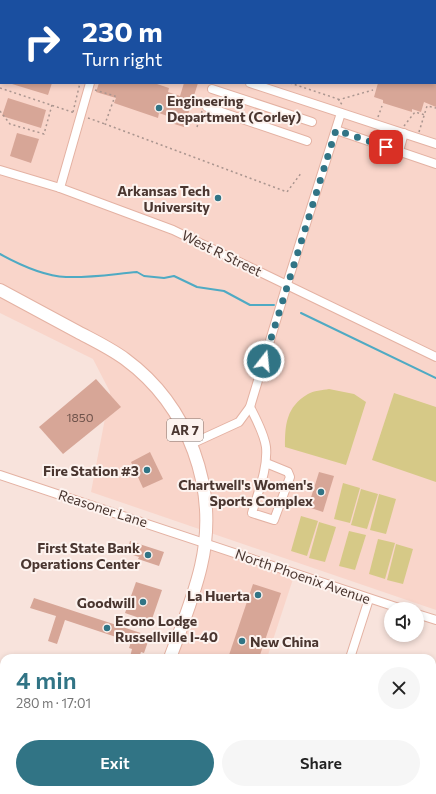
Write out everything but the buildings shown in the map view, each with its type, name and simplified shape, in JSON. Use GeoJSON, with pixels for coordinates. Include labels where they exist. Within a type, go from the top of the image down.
{"type":"FeatureCollection","features":[{"type":"Feature","properties":{"kind":"highway","name":"AR 7"},"geometry":{"type":"LineString","coordinates":[[0,290],[108,348],[138,369],[171,406],[191,444],[199,467],[205,499],[205,542],[197,582],[171,654]]}},
{"type":"Feature","properties":{"kind":"street"},"geometry":{"type":"LineString","coordinates":[[60,188],[90,84]]}},
{"type":"Feature","properties":{"kind":"street"},"geometry":{"type":"LineString","coordinates":[[253,84],[406,131],[436,144]]}},
{"type":"Feature","properties":{"kind":"street"},"geometry":{"type":"LineString","coordinates":[[212,89],[312,122]]}},
{"type":"Feature","properties":{"kind":"street"},"geometry":{"type":"LineString","coordinates":[[207,107],[307,141]]}},
{"type":"Feature","properties":{"kind":"street"},"geometry":{"type":"LineString","coordinates":[[191,444],[239,422],[250,407],[287,284],[343,111]]}},
{"type":"Feature","properties":{"kind":"street"},"geometry":{"type":"LineString","coordinates":[[336,130],[436,164]]}},
{"type":"Feature","properties":{"kind":"street"},"geometry":{"type":"LineString","coordinates":[[398,151],[406,131]]}},
{"type":"Feature","properties":{"kind":"street","name":"West R Street"},"geometry":{"type":"LineString","coordinates":[[0,170],[60,188],[173,230],[436,356]]}},
{"type":"Feature","properties":{"kind":"street"},"geometry":{"type":"LineString","coordinates":[[250,407],[263,435],[266,447],[266,463],[252,513],[274,520],[290,477],[288,472],[266,463]]}},
{"type":"Feature","properties":{"kind":"street","name":"Reasoner Lane"},"geometry":{"type":"LineString","coordinates":[[0,474],[205,542]]}},
{"type":"Feature","properties":{"kind":"street","name":"North Phoenix Avenue"},"geometry":{"type":"LineString","coordinates":[[205,542],[384,604]]}},
{"type":"Feature","properties":{"kind":"street"},"geometry":{"type":"LineString","coordinates":[[351,654],[369,599]]}},
{"type":"Feature","properties":{"kind":"street"},"geometry":{"type":"LineString","coordinates":[[424,616],[436,620]]}},
{"type":"Feature","properties":{"kind":"path"},"geometry":{"type":"LineString","coordinates":[[73,112],[80,84]]}},
{"type":"Feature","properties":{"kind":"path"},"geometry":{"type":"LineString","coordinates":[[97,84],[94,90],[115,96],[105,124]]}},
{"type":"Feature","properties":{"kind":"path"},"geometry":{"type":"LineString","coordinates":[[293,84],[338,100],[373,90]]}},
{"type":"Feature","properties":{"kind":"path"},"geometry":{"type":"LineString","coordinates":[[0,88],[73,112],[286,192],[302,172]]}},
{"type":"Feature","properties":{"kind":"path"},"geometry":{"type":"LineString","coordinates":[[338,100],[343,111]]}},
{"type":"Feature","properties":{"kind":"path"},"geometry":{"type":"LineString","coordinates":[[0,111],[10,124],[44,134],[52,105]]}},
{"type":"Feature","properties":{"kind":"path"},"geometry":{"type":"LineString","coordinates":[[377,119],[382,106]]}},
{"type":"Feature","properties":{"kind":"path"},"geometry":{"type":"LineString","coordinates":[[413,131],[419,132],[427,106],[436,108]]}},
{"type":"Feature","properties":{"kind":"path"},"geometry":{"type":"LineString","coordinates":[[406,131],[403,127],[414,112],[425,115]]}},
{"type":"Feature","properties":{"kind":"shaded area","name":"Arkansas Tech University"},"geometry":{"type":"Polygon","coordinates":[[[0,84],[436,84],[436,610],[424,606],[424,602],[413,602],[91,492],[110,392],[93,359],[0,313],[0,84]]]}},
{"type":"Feature","properties":{"kind":"shaded area"},"geometry":{"type":"Polygon","coordinates":[[[329,389],[354,394],[366,402],[346,465],[285,447],[286,424],[295,405],[310,393],[329,389]]]}},
{"type":"Feature","properties":{"kind":"shaded area"},"geometry":{"type":"Polygon","coordinates":[[[394,393],[436,407],[436,482],[372,460],[394,393]]]}},
{"type":"Feature","properties":{"kind":"shaded area"},"geometry":{"type":"Polygon","coordinates":[[[343,483],[360,488],[350,523],[334,519],[343,483]]]}},
{"type":"Feature","properties":{"kind":"shaded area"},"geometry":{"type":"Polygon","coordinates":[[[361,489],[378,494],[367,529],[351,525],[361,489]]]}},
{"type":"Feature","properties":{"kind":"shaded area"},"geometry":{"type":"Polygon","coordinates":[[[379,494],[396,499],[386,534],[370,530],[379,494]]]}},
{"type":"Feature","properties":{"kind":"shaded area"},"geometry":{"type":"Polygon","coordinates":[[[301,516],[318,521],[307,556],[291,551],[301,516]]]}},
{"type":"Feature","properties":{"kind":"shaded area"},"geometry":{"type":"Polygon","coordinates":[[[319,522],[336,527],[325,562],[309,558],[319,522]]]}},
{"type":"Feature","properties":{"kind":"shaded area"},"geometry":{"type":"Polygon","coordinates":[[[349,531],[366,535],[355,570],[339,566],[349,531]]]}},
{"type":"Feature","properties":{"kind":"shaded area"},"geometry":{"type":"Polygon","coordinates":[[[378,539],[395,543],[385,579],[369,574],[378,539]]]}},
{"type":"Feature","properties":{"kind":"shaded area"},"geometry":{"type":"Polygon","coordinates":[[[205,542],[295,573],[268,654],[171,654],[205,542]]]}},
{"type":"Feature","properties":{"kind":"shaded area"},"geometry":{"type":"Polygon","coordinates":[[[396,544],[413,549],[403,584],[387,580],[396,544]]]}},
{"type":"Feature","properties":{"kind":"waterway"},"geometry":{"type":"LineString","coordinates":[[0,254],[49,275],[84,277],[137,272],[144,276],[164,278],[174,276],[197,287],[224,291],[250,305],[274,305]]}},
{"type":"Feature","properties":{"kind":"waterway"},"geometry":{"type":"LineString","coordinates":[[301,313],[436,378]]}},
{"type":"Feature","properties":{"kind":"place","name":"Engineering Department (Corley)"},"geometry":{"type":"Point","coordinates":[159,108]}},
{"type":"Feature","properties":{"kind":"place","name":"Arkansas Tech University"},"geometry":{"type":"Point","coordinates":[218,198]}},
{"type":"Feature","properties":{"kind":"place","name":"Fire Station #3"},"geometry":{"type":"Point","coordinates":[147,470]}},
{"type":"Feature","properties":{"kind":"place","name":"Chartwell's Women's Sports Complex"},"geometry":{"type":"Point","coordinates":[321,492]}},
{"type":"Feature","properties":{"kind":"place","name":"First State Bank Operations Center"},"geometry":{"type":"Point","coordinates":[148,555]}},
{"type":"Feature","properties":{"kind":"place","name":"La Huerta"},"geometry":{"type":"Point","coordinates":[258,595]}},
{"type":"Feature","properties":{"kind":"place","name":"Goodwill"},"geometry":{"type":"Point","coordinates":[143,602]}},
{"type":"Feature","properties":{"kind":"place","name":"Econo Lodge Russellville I-40"},"geometry":{"type":"Point","coordinates":[107,628]}},
{"type":"Feature","properties":{"kind":"place","name":"New China"},"geometry":{"type":"Point","coordinates":[242,641]}},
{"type":"Feature","properties":{"kind":"route"},"geometry":{"type":"LineString","coordinates":[[264,361],[336,130],[386,147]]}}]}
